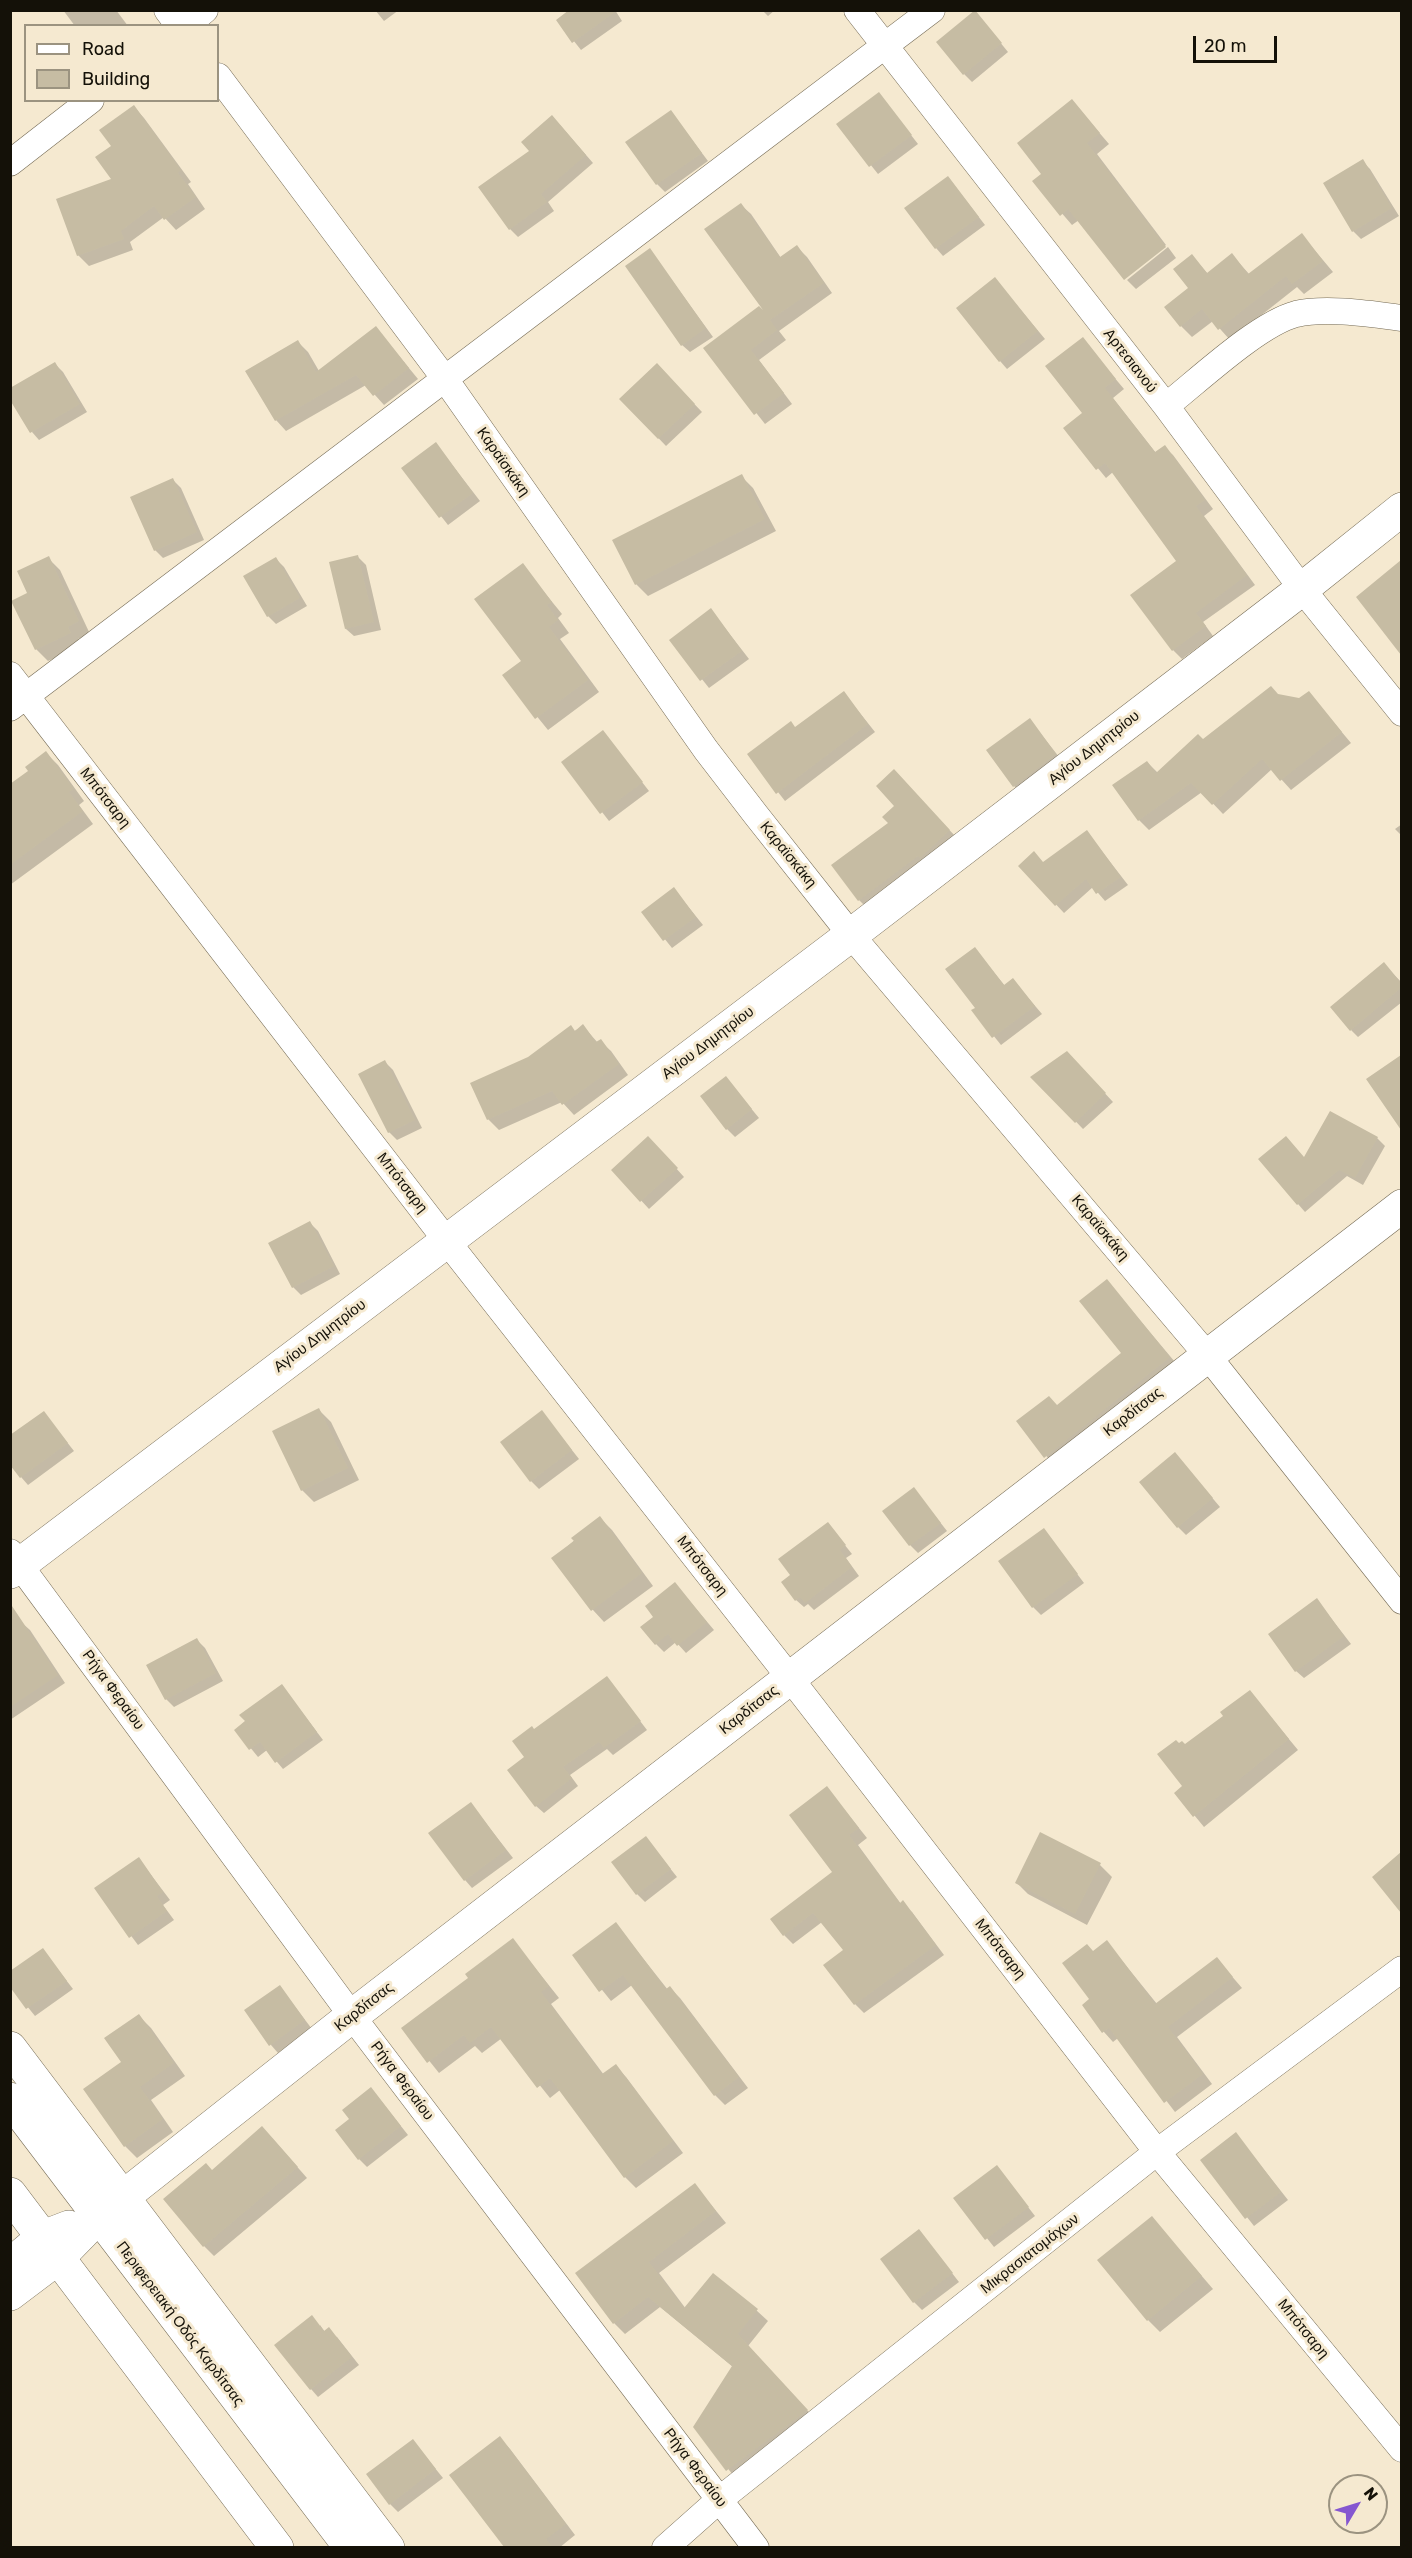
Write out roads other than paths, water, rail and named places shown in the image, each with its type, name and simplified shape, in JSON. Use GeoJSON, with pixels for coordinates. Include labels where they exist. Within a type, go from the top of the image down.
{"type":"FeatureCollection","features":[{"type":"Feature","properties":{"kind":"street"},"geometry":{"type":"LineString","coordinates":[[167,10],[178,24]]}},
{"type":"Feature","properties":{"kind":"street"},"geometry":{"type":"LineString","coordinates":[[188,24],[205,10]]}},
{"type":"Feature","properties":{"kind":"street","name":"Αρτεσιανού"},"geometry":{"type":"LineString","coordinates":[[857,10],[1166,406],[1302,589],[1401,713]]}},
{"type":"Feature","properties":{"kind":"street"},"geometry":{"type":"LineString","coordinates":[[18,702],[932,10]]}},
{"type":"Feature","properties":{"kind":"street","name":"Καραϊσκάκη"},"geometry":{"type":"LineString","coordinates":[[219,77],[445,380],[706,750],[851,935],[1207,1354],[1401,1601]]}},
{"type":"Feature","properties":{"kind":"street"},"geometry":{"type":"LineString","coordinates":[[10,164],[88,102]]}},
{"type":"Feature","properties":{"kind":"street"},"geometry":{"type":"LineString","coordinates":[[1166,406],[1266,327],[1297,314],[1327,312],[1401,318]]}},
{"type":"Feature","properties":{"kind":"street","name":"Αγίου Δημητρίου"},"geometry":{"type":"LineString","coordinates":[[14,1563],[851,935],[1302,589],[1401,509]]}},
{"type":"Feature","properties":{"kind":"street","name":"Μπότσαρη"},"geometry":{"type":"LineString","coordinates":[[10,675],[18,702],[446,1240],[790,1678],[1157,2152],[1401,2449]]}},
{"type":"Feature","properties":{"kind":"street","name":"Καρδίτσας"},"geometry":{"type":"LineString","coordinates":[[51,2247],[112,2206],[352,2016],[1401,1206]]}},
{"type":"Feature","properties":{"kind":"street","name":"Ρήγα Φεραίου"},"geometry":{"type":"LineString","coordinates":[[14,1563],[352,2016],[756,2547]]}},
{"type":"Feature","properties":{"kind":"street","name":"Μικρασιατομάχων"},"geometry":{"type":"LineString","coordinates":[[665,2547],[719,2500],[1157,2152],[1401,1969]]}},
{"type":"Feature","properties":{"kind":"street"},"geometry":{"type":"LineString","coordinates":[[10,2048],[112,2206],[388,2547]]}},
{"type":"Feature","properties":{"kind":"street","name":"Περιφερειακή Οδός Καρδίτσας"},"geometry":{"type":"LineString","coordinates":[[10,2099],[112,2206],[351,2547]]}},
{"type":"Feature","properties":{"kind":"street"},"geometry":{"type":"LineString","coordinates":[[10,2194],[277,2547]]}},
{"type":"Feature","properties":{"kind":"street"},"geometry":{"type":"LineString","coordinates":[[10,2265],[51,2247]]}},
{"type":"Feature","properties":{"kind":"street"},"geometry":{"type":"LineString","coordinates":[[10,2294],[51,2247]]}}]}
